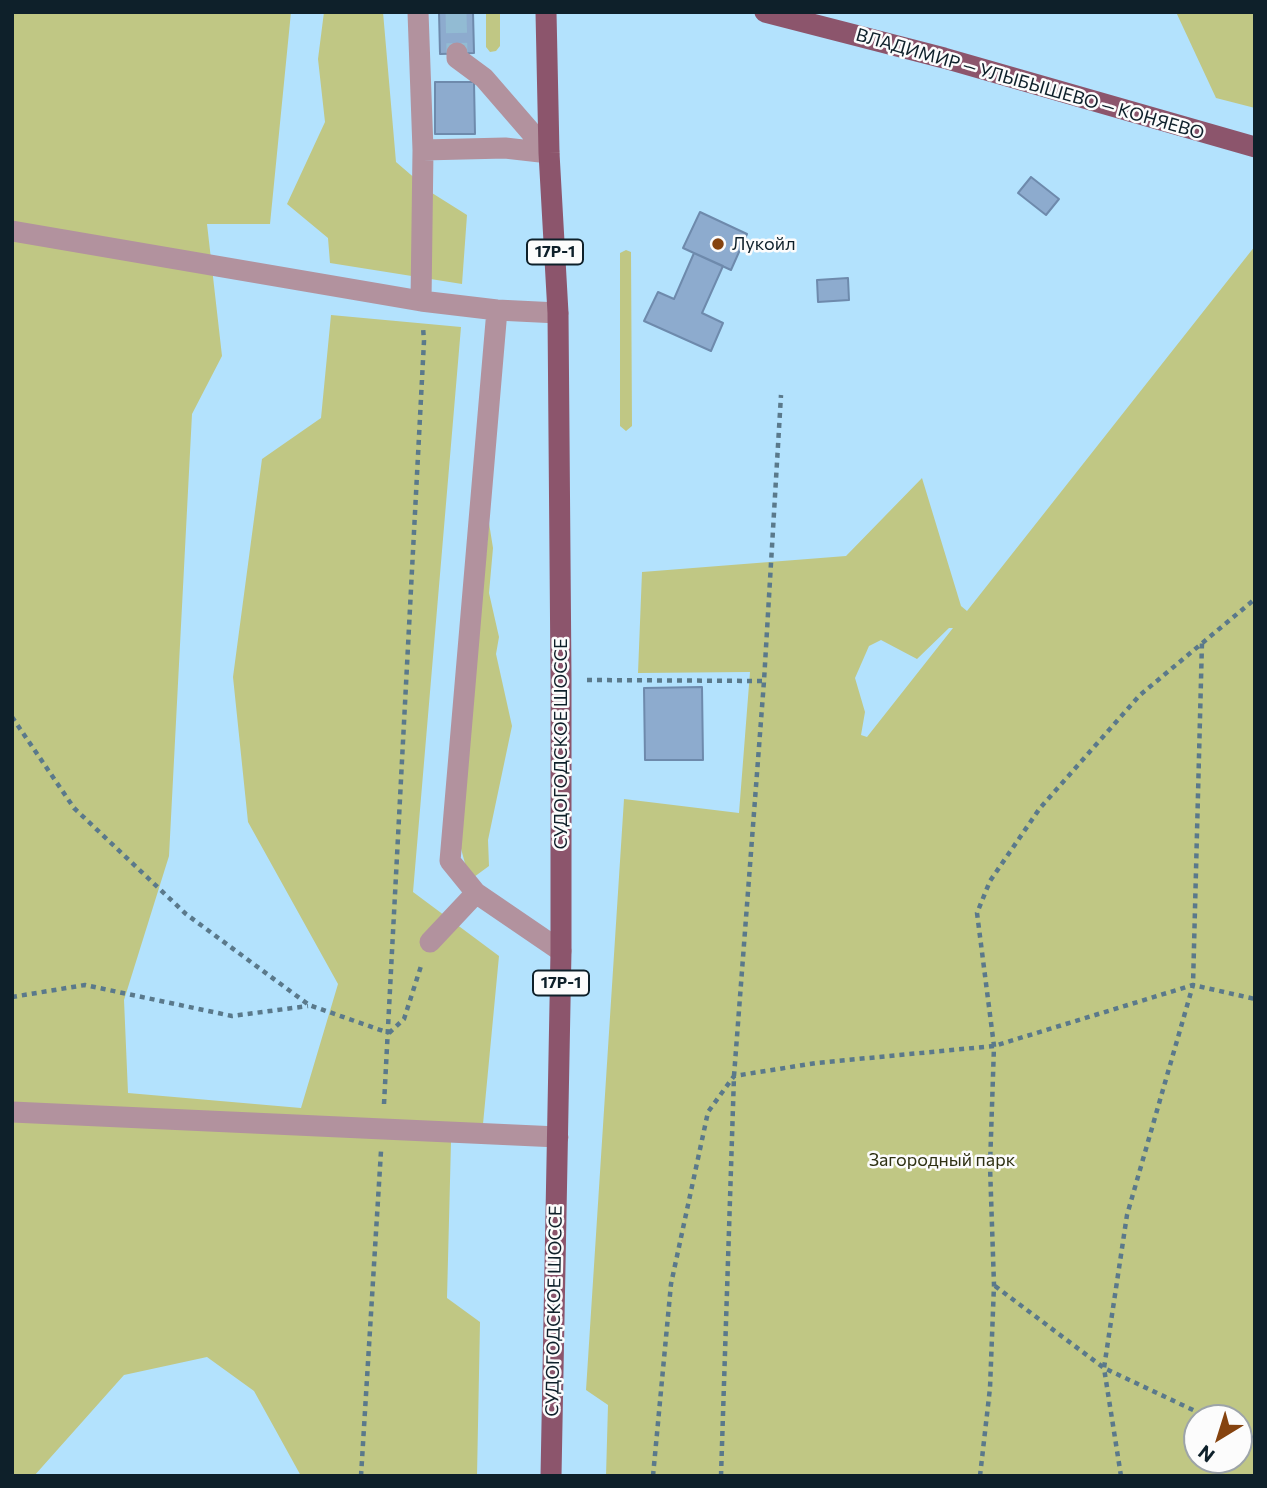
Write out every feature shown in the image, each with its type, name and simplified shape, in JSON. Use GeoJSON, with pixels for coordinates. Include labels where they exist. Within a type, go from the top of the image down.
{"type":"FeatureCollection","features":[{"type":"Feature","properties":{"kind":"main road","name":"ВЛАДИМИР — УЛЫБЫШЕВО — КОНЯЕВО"},"geometry":{"type":"LineString","coordinates":[[765,12],[932,55],[1255,147]]}},
{"type":"Feature","properties":{"kind":"main road","name":"СУДОГОДСКОЕ ШОССЕ"},"geometry":{"type":"LineString","coordinates":[[550,13],[549,153],[558,313],[561,679],[561,951],[551,1476]]}},
{"type":"Feature","properties":{"kind":"street"},"geometry":{"type":"LineString","coordinates":[[418,12],[422,150],[421,301]]}},
{"type":"Feature","properties":{"kind":"street"},"geometry":{"type":"LineString","coordinates":[[457,54],[457,58],[484,78],[549,153]]}},
{"type":"Feature","properties":{"kind":"street"},"geometry":{"type":"LineString","coordinates":[[422,150],[505,148],[549,153]]}},
{"type":"Feature","properties":{"kind":"street"},"geometry":{"type":"LineString","coordinates":[[12,231],[421,301],[497,310],[558,313]]}},
{"type":"Feature","properties":{"kind":"street"},"geometry":{"type":"LineString","coordinates":[[497,310],[450,861],[476,893],[561,951]]}},
{"type":"Feature","properties":{"kind":"street"},"geometry":{"type":"LineString","coordinates":[[430,942],[476,893]]}},
{"type":"Feature","properties":{"kind":"street"},"geometry":{"type":"LineString","coordinates":[[12,1112],[558,1137]]}},
{"type":"Feature","properties":{"kind":"path"},"geometry":{"type":"LineString","coordinates":[[361,1476],[383,1129],[424,341],[421,301]]}},
{"type":"Feature","properties":{"kind":"path"},"geometry":{"type":"LineString","coordinates":[[720,1476],[734,1076],[764,681],[781,396]]}},
{"type":"Feature","properties":{"kind":"path"},"geometry":{"type":"LineString","coordinates":[[980,1476],[990,1388],[994,1285],[990,1166],[994,1046],[977,913],[990,881],[1040,808],[1058,787],[1140,695],[1255,599]]}},
{"type":"Feature","properties":{"kind":"path"},"geometry":{"type":"LineString","coordinates":[[1121,1476],[1104,1368],[1127,1215],[1193,985],[1202,642]]}},
{"type":"Feature","properties":{"kind":"path"},"geometry":{"type":"LineString","coordinates":[[561,679],[764,681]]}},
{"type":"Feature","properties":{"kind":"path"},"geometry":{"type":"LineString","coordinates":[[12,717],[74,808],[186,914],[309,1005],[388,1033]]}},
{"type":"Feature","properties":{"kind":"path"},"geometry":{"type":"LineString","coordinates":[[388,1033],[404,1019],[430,942]]}},
{"type":"Feature","properties":{"kind":"path"},"geometry":{"type":"LineString","coordinates":[[12,997],[85,985],[232,1016],[309,1005]]}},
{"type":"Feature","properties":{"kind":"path"},"geometry":{"type":"LineString","coordinates":[[653,1476],[671,1284],[708,1112],[734,1076],[816,1063],[994,1046],[1193,985],[1255,999]]}},
{"type":"Feature","properties":{"kind":"path"},"geometry":{"type":"LineString","coordinates":[[994,1285],[1104,1368],[1183,1405]]}},
{"type":"Feature","properties":{"kind":"green space"},"geometry":{"type":"Polygon","coordinates":[[[12,12],[291,12],[270,224],[207,224],[222,356],[192,414],[169,856],[124,1000],[128,1093],[301,1108],[338,984],[248,822],[233,677],[262,459],[321,418],[331,315],[461,327],[413,892],[499,956],[483,1124],[451,1142],[447,1298],[480,1322],[477,1476],[301,1476],[254,1391],[207,1357],[124,1375],[34,1476],[12,1476],[12,12]]]}},
{"type":"Feature","properties":{"kind":"green space"},"geometry":{"type":"Polygon","coordinates":[[[324,12],[383,12],[396,162],[432,193],[467,215],[462,284],[330,263],[328,238],[287,204],[325,122],[318,59],[324,12]]]}},
{"type":"Feature","properties":{"kind":"green space"},"geometry":{"type":"Polygon","coordinates":[[[486,12],[500,12],[500,46],[496,51],[490,52],[486,47],[486,12]]]}},
{"type":"Feature","properties":{"kind":"green space"},"geometry":{"type":"Polygon","coordinates":[[[1176,12],[1255,12],[1255,108],[1216,98],[1176,12]]]}},
{"type":"Feature","properties":{"kind":"green space","name":"Загородный парк"},"geometry":{"type":"Polygon","coordinates":[[[1255,246],[1255,1476],[606,1476],[608,1405],[586,1390],[624,799],[739,813],[750,672],[638,673],[642,572],[846,556],[922,478],[961,606],[967,611],[1255,246]],[[949,628],[917,659],[881,640],[869,646],[855,678],[865,712],[861,735],[867,737],[953,628],[949,628]]]}},
{"type":"Feature","properties":{"kind":"green space"},"geometry":{"type":"Polygon","coordinates":[[[626,250],[631,252],[632,426],[626,431],[620,426],[620,253],[626,250]]]}},
{"type":"Feature","properties":{"kind":"green space"},"geometry":{"type":"Polygon","coordinates":[[[489,523],[493,548],[489,593],[499,637],[496,654],[512,726],[488,840],[489,866],[474,877],[467,871],[459,841],[489,523]]]}},
{"type":"Feature","properties":{"kind":"building"},"geometry":{"type":"Polygon","coordinates":[[[439,12],[473,12],[474,53],[440,54],[439,12]]]}},
{"type":"Feature","properties":{"kind":"building"},"geometry":{"type":"Polygon","coordinates":[[[435,82],[474,82],[475,134],[435,134],[435,82]]]}},
{"type":"Feature","properties":{"kind":"building"},"geometry":{"type":"Polygon","coordinates":[[[1031,177],[1059,199],[1046,215],[1018,193],[1031,177]]]}},
{"type":"Feature","properties":{"kind":"building"},"geometry":{"type":"Polygon","coordinates":[[[700,212],[747,234],[731,270],[683,248],[700,212]]]}},
{"type":"Feature","properties":{"kind":"building"},"geometry":{"type":"Polygon","coordinates":[[[694,253],[723,266],[702,313],[723,323],[711,351],[644,321],[658,292],[674,299],[694,253]]]}},
{"type":"Feature","properties":{"kind":"building"},"geometry":{"type":"Polygon","coordinates":[[[848,278],[849,300],[818,302],[817,280],[848,278]]]}},
{"type":"Feature","properties":{"kind":"building"},"geometry":{"type":"Polygon","coordinates":[[[702,687],[703,760],[645,760],[644,688],[702,687]]]}},
{"type":"Feature","properties":{"kind":"tunnel"},"geometry":{"type":"LineString","coordinates":[[456,12],[457,53]]}},
{"type":"Feature","properties":{"kind":"place","name":"Лукойл"},"geometry":{"type":"Point","coordinates":[718,244]}}]}
